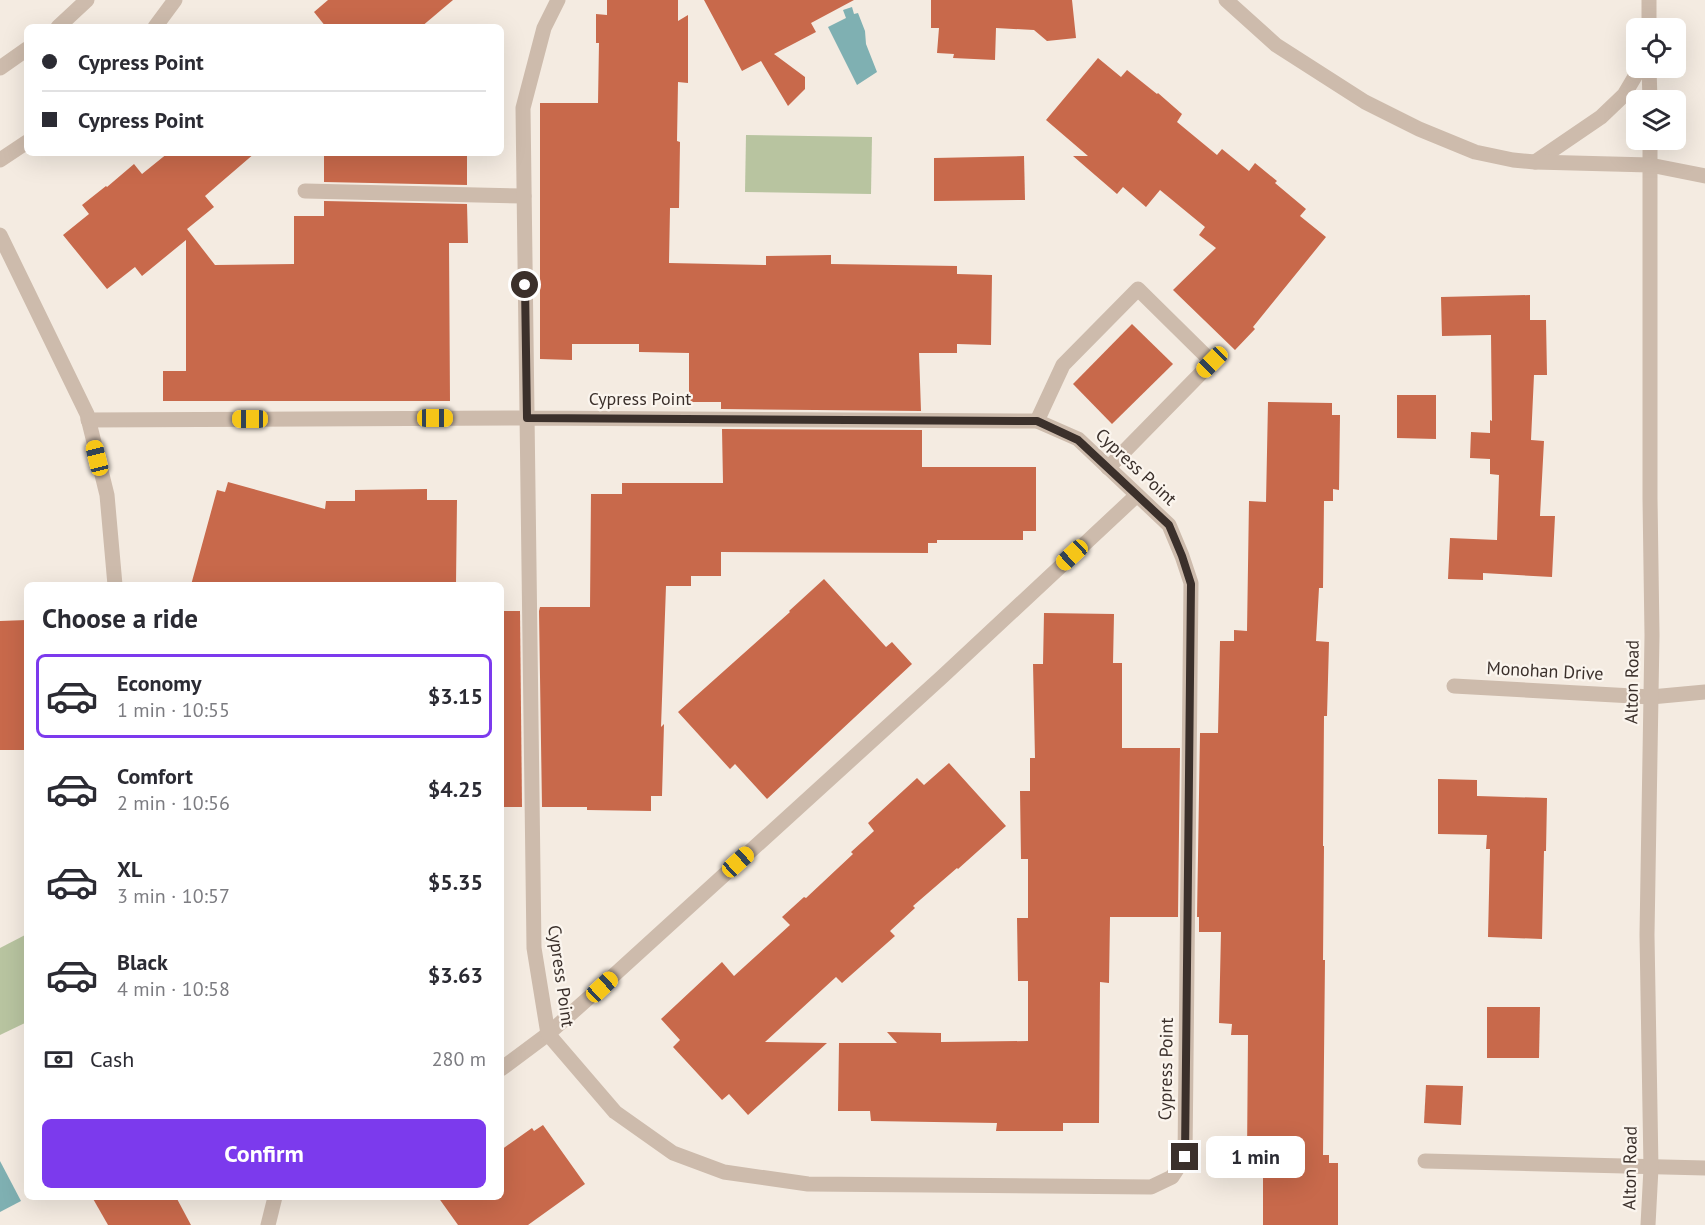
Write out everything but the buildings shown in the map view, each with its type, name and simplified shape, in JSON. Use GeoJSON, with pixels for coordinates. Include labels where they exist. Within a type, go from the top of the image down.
{"type":"FeatureCollection","features":[{"type":"Feature","properties":{"kind":"street"},"geometry":{"type":"LineString","coordinates":[[61,24],[87,0]]}},
{"type":"Feature","properties":{"kind":"street"},"geometry":{"type":"LineString","coordinates":[[157,24],[175,0]]}},
{"type":"Feature","properties":{"kind":"street","name":"Cypress Point"},"geometry":{"type":"LineString","coordinates":[[527,418],[1037,421],[1078,440],[1169,525],[1191,584],[1185,1157],[1172,1177],[1151,1187],[808,1184],[724,1172],[673,1153],[615,1112],[548,1035],[534,948],[524,196],[523,108],[544,28],[558,0]]}},
{"type":"Feature","properties":{"kind":"street"},"geometry":{"type":"LineString","coordinates":[[1226,0],[1276,45],[1365,102],[1419,129],[1475,152],[1535,162],[1650,165],[1705,176]]}},
{"type":"Feature","properties":{"kind":"street"},"geometry":{"type":"LineString","coordinates":[[1649,0],[1649,18]]}},
{"type":"Feature","properties":{"kind":"street"},"geometry":{"type":"LineString","coordinates":[[0,68],[24,51]]}},
{"type":"Feature","properties":{"kind":"street"},"geometry":{"type":"LineString","coordinates":[[1535,162],[1601,117],[1624,95],[1634,78]]}},
{"type":"Feature","properties":{"kind":"street"},"geometry":{"type":"LineString","coordinates":[[0,160],[24,144]]}},
{"type":"Feature","properties":{"kind":"street","name":"Alton Road"},"geometry":{"type":"LineString","coordinates":[[1648,1225],[1651,1168],[1647,935],[1652,635],[1650,150]]}},
{"type":"Feature","properties":{"kind":"street"},"geometry":{"type":"LineString","coordinates":[[305,191],[524,196]]}},
{"type":"Feature","properties":{"kind":"street"},"geometry":{"type":"LineString","coordinates":[[0,235],[87,414],[107,495],[115,582]]}},
{"type":"Feature","properties":{"kind":"street"},"geometry":{"type":"LineString","coordinates":[[1037,421],[1063,365],[1138,289],[1212,362],[1108,468]]}},
{"type":"Feature","properties":{"kind":"street"},"geometry":{"type":"LineString","coordinates":[[88,420],[527,418]]}},
{"type":"Feature","properties":{"kind":"street"},"geometry":{"type":"LineString","coordinates":[[504,1067],[548,1035],[943,676],[1137,495]]}},
{"type":"Feature","properties":{"kind":"street","name":"Monohan Drive"},"geometry":{"type":"LineString","coordinates":[[1454,686],[1651,696],[1705,692]]}},
{"type":"Feature","properties":{"kind":"street"},"geometry":{"type":"LineString","coordinates":[[1425,1161],[1705,1168]]}},
{"type":"Feature","properties":{"kind":"street"},"geometry":{"type":"LineString","coordinates":[[268,1225],[274,1200]]}},
{"type":"Feature","properties":{"kind":"green space"},"geometry":{"type":"Polygon","coordinates":[[[746,135],[872,137],[871,194],[745,192],[746,135]]]}},
{"type":"Feature","properties":{"kind":"green space"},"geometry":{"type":"Polygon","coordinates":[[[24,936],[24,1023],[0,1035],[0,948],[24,936]]]}},
{"type":"Feature","properties":{"kind":"water"},"geometry":{"type":"Polygon","coordinates":[[[852,7],[854,14],[858,13],[865,31],[866,44],[877,72],[857,85],[828,27],[846,18],[843,10],[852,7]]]}},
{"type":"Feature","properties":{"kind":"water"},"geometry":{"type":"Polygon","coordinates":[[[0,1161],[21,1201],[0,1212],[0,1161]]]}},
{"type":"Feature","properties":{"kind":"route"},"geometry":{"type":"LineString","coordinates":[[525,285],[527,418],[1037,421],[1078,440],[1169,525],[1191,584],[1185,1157]]}}]}
